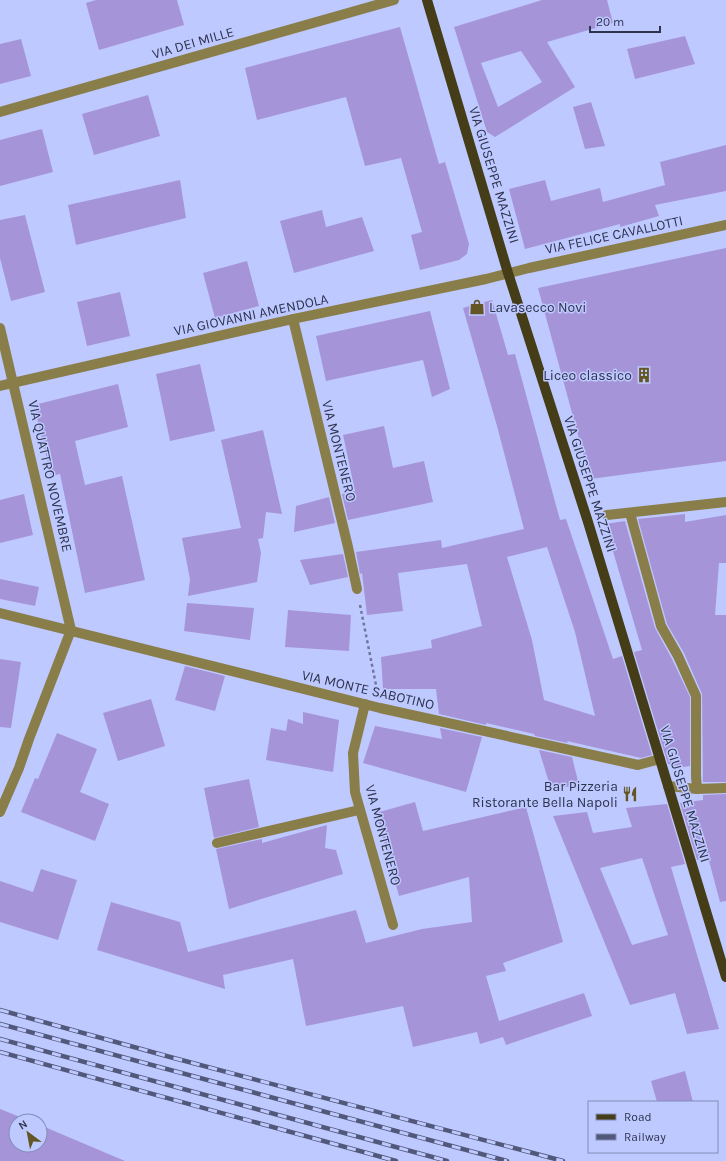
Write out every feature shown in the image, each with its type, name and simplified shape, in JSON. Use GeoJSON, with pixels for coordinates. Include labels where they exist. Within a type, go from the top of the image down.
{"type":"FeatureCollection","features":[{"type":"Feature","properties":{"kind":"main road","name":"VIA GIUSEPPE MAZZINI"},"geometry":{"type":"LineString","coordinates":[[427,0],[508,273],[588,522],[726,977]]}},
{"type":"Feature","properties":{"kind":"street","name":"VIA DEI MILLE"},"geometry":{"type":"LineString","coordinates":[[0,112],[394,0]]}},
{"type":"Feature","properties":{"kind":"street","name":"VIA FELICE CAVALLOTTI"},"geometry":{"type":"LineString","coordinates":[[508,273],[726,225]]}},
{"type":"Feature","properties":{"kind":"street","name":"VIA GIOVANNI AMENDOLA"},"geometry":{"type":"LineString","coordinates":[[0,386],[293,319],[486,279],[508,273]]}},
{"type":"Feature","properties":{"kind":"street","name":"VIA MONTENERO"},"geometry":{"type":"LineString","coordinates":[[293,319],[357,589]]}},
{"type":"Feature","properties":{"kind":"street","name":"VIA QUATTRO NOVEMBRE"},"geometry":{"type":"LineString","coordinates":[[0,328],[14,382],[71,630]]}},
{"type":"Feature","properties":{"kind":"street"},"geometry":{"type":"LineString","coordinates":[[607,515],[726,502]]}},
{"type":"Feature","properties":{"kind":"street"},"geometry":{"type":"LineString","coordinates":[[630,513],[661,626],[678,656],[696,696],[697,789]]}},
{"type":"Feature","properties":{"kind":"street","name":"VIA MONTE SABOTINO"},"geometry":{"type":"LineString","coordinates":[[0,613],[380,708],[638,765],[660,759]]}},
{"type":"Feature","properties":{"kind":"street"},"geometry":{"type":"LineString","coordinates":[[0,812],[19,768],[71,630]]}},
{"type":"Feature","properties":{"kind":"street","name":"VIA MONTENERO"},"geometry":{"type":"LineString","coordinates":[[365,704],[353,753],[354,792],[393,925]]}},
{"type":"Feature","properties":{"kind":"street"},"geometry":{"type":"LineString","coordinates":[[668,786],[697,789],[726,788]]}},
{"type":"Feature","properties":{"kind":"street"},"geometry":{"type":"LineString","coordinates":[[217,843],[359,810]]}},
{"type":"Feature","properties":{"kind":"path"},"geometry":{"type":"LineString","coordinates":[[357,589],[380,708]]}},
{"type":"Feature","properties":{"kind":"building"},"geometry":{"type":"Polygon","coordinates":[[[96,0],[177,0],[184,25],[99,50],[86,3],[96,0]]]}},
{"type":"Feature","properties":{"kind":"building"},"geometry":{"type":"Polygon","coordinates":[[[542,0],[607,0],[613,23],[547,42],[575,87],[495,137],[487,132],[454,27],[542,0]],[[521,51],[481,63],[498,107],[542,82],[521,51]]]}},
{"type":"Feature","properties":{"kind":"building"},"geometry":{"type":"Polygon","coordinates":[[[400,27],[439,164],[445,162],[469,244],[467,254],[459,260],[420,270],[411,235],[422,232],[401,158],[365,166],[346,97],[257,120],[245,68],[400,27]]]}},
{"type":"Feature","properties":{"kind":"building"},"geometry":{"type":"Polygon","coordinates":[[[685,36],[695,64],[635,79],[627,49],[685,36]]]}},
{"type":"Feature","properties":{"kind":"building"},"geometry":{"type":"Polygon","coordinates":[[[21,39],[31,76],[0,84],[0,44],[21,39]]]}},
{"type":"Feature","properties":{"kind":"building"},"geometry":{"type":"Polygon","coordinates":[[[148,95],[160,136],[94,155],[82,114],[148,95]]]}},
{"type":"Feature","properties":{"kind":"building"},"geometry":{"type":"Polygon","coordinates":[[[591,102],[605,146],[585,149],[573,107],[591,102]]]}},
{"type":"Feature","properties":{"kind":"building"},"geometry":{"type":"Polygon","coordinates":[[[42,129],[53,172],[0,186],[0,140],[42,129]]]}},
{"type":"Feature","properties":{"kind":"building"},"geometry":{"type":"Polygon","coordinates":[[[726,145],[726,191],[655,205],[659,216],[620,227],[620,224],[525,249],[509,189],[545,180],[551,201],[600,188],[603,202],[665,185],[660,162],[726,145]]]}},
{"type":"Feature","properties":{"kind":"building"},"geometry":{"type":"Polygon","coordinates":[[[180,180],[186,218],[76,245],[68,205],[180,180]]]}},
{"type":"Feature","properties":{"kind":"building"},"geometry":{"type":"Polygon","coordinates":[[[322,210],[326,227],[362,217],[374,251],[294,273],[280,221],[322,210]]]}},
{"type":"Feature","properties":{"kind":"building"},"geometry":{"type":"Polygon","coordinates":[[[25,215],[45,292],[11,301],[0,258],[0,220],[25,215]]]}},
{"type":"Feature","properties":{"kind":"building","name":"Liceo classico"},"geometry":{"type":"Polygon","coordinates":[[[726,248],[726,461],[590,479],[538,288],[726,248]]]}},
{"type":"Feature","properties":{"kind":"building"},"geometry":{"type":"Polygon","coordinates":[[[247,261],[259,306],[215,318],[203,273],[247,261]]]}},
{"type":"Feature","properties":{"kind":"building"},"geometry":{"type":"Polygon","coordinates":[[[120,292],[130,336],[87,346],[77,302],[120,292]]]}},
{"type":"Feature","properties":{"kind":"building"},"geometry":{"type":"Polygon","coordinates":[[[492,300],[508,355],[515,354],[560,520],[566,519],[613,659],[622,656],[652,755],[641,758],[567,741],[568,743],[535,736],[534,734],[486,723],[486,725],[439,714],[436,689],[383,689],[381,657],[432,648],[431,640],[482,626],[467,564],[398,573],[403,611],[367,615],[362,573],[360,574],[356,552],[441,540],[442,548],[524,529],[497,426],[463,308],[492,300]],[[547,547],[507,557],[532,640],[544,700],[595,716],[575,632],[547,547]]]}},
{"type":"Feature","properties":{"kind":"building"},"geometry":{"type":"Polygon","coordinates":[[[430,311],[450,389],[432,397],[423,360],[326,381],[316,336],[430,311]]]}},
{"type":"Feature","properties":{"kind":"building"},"geometry":{"type":"Polygon","coordinates":[[[200,364],[215,431],[170,441],[156,374],[200,364]]]}},
{"type":"Feature","properties":{"kind":"building"},"geometry":{"type":"Polygon","coordinates":[[[118,384],[128,427],[75,441],[85,485],[122,476],[145,580],[85,593],[60,474],[51,476],[34,405],[118,384]]]}},
{"type":"Feature","properties":{"kind":"building"},"geometry":{"type":"Polygon","coordinates":[[[384,426],[393,468],[424,461],[433,502],[348,520],[342,494],[355,491],[343,435],[384,426]]]}},
{"type":"Feature","properties":{"kind":"building"},"geometry":{"type":"Polygon","coordinates":[[[263,430],[282,514],[266,512],[263,538],[258,539],[261,553],[257,582],[188,596],[190,579],[182,538],[241,528],[221,440],[263,430]]]}},
{"type":"Feature","properties":{"kind":"building"},"geometry":{"type":"Polygon","coordinates":[[[24,494],[33,535],[0,543],[0,500],[24,494]]]}},
{"type":"Feature","properties":{"kind":"building"},"geometry":{"type":"Polygon","coordinates":[[[329,497],[335,523],[294,532],[296,506],[329,497]]]}},
{"type":"Feature","properties":{"kind":"building"},"geometry":{"type":"Polygon","coordinates":[[[685,514],[685,522],[726,515],[726,563],[719,563],[715,615],[726,615],[726,782],[703,782],[702,694],[684,653],[667,624],[638,519],[685,514]]]}},
{"type":"Feature","properties":{"kind":"building"},"geometry":{"type":"Polygon","coordinates":[[[625,521],[655,628],[690,697],[690,766],[683,767],[668,764],[634,652],[642,650],[605,524],[625,521]]]}},
{"type":"Feature","properties":{"kind":"building"},"geometry":{"type":"Polygon","coordinates":[[[343,554],[348,577],[310,585],[300,560],[343,554]]]}},
{"type":"Feature","properties":{"kind":"building"},"geometry":{"type":"Polygon","coordinates":[[[0,579],[39,587],[35,606],[0,599],[0,579]]]}},
{"type":"Feature","properties":{"kind":"building"},"geometry":{"type":"Polygon","coordinates":[[[187,603],[254,608],[250,640],[184,631],[187,603]]]}},
{"type":"Feature","properties":{"kind":"building"},"geometry":{"type":"Polygon","coordinates":[[[288,610],[351,615],[349,651],[285,647],[288,610]]]}},
{"type":"Feature","properties":{"kind":"building"},"geometry":{"type":"Polygon","coordinates":[[[0,659],[21,662],[11,728],[0,727],[0,659]]]}},
{"type":"Feature","properties":{"kind":"building"},"geometry":{"type":"Polygon","coordinates":[[[185,666],[225,676],[215,711],[175,700],[185,666]]]}},
{"type":"Feature","properties":{"kind":"building"},"geometry":{"type":"Polygon","coordinates":[[[151,699],[165,746],[118,761],[103,713],[151,699]]]}},
{"type":"Feature","properties":{"kind":"building"},"geometry":{"type":"Polygon","coordinates":[[[303,712],[339,720],[333,772],[266,760],[271,728],[286,731],[288,719],[303,724],[303,712]]]}},
{"type":"Feature","properties":{"kind":"building"},"geometry":{"type":"Polygon","coordinates":[[[375,726],[442,739],[440,728],[482,737],[466,792],[363,763],[375,726]]]}},
{"type":"Feature","properties":{"kind":"building"},"geometry":{"type":"Polygon","coordinates":[[[57,733],[97,749],[80,792],[109,804],[95,841],[21,812],[35,778],[38,779],[57,733]]]}},
{"type":"Feature","properties":{"kind":"building"},"geometry":{"type":"Polygon","coordinates":[[[539,750],[572,757],[579,785],[551,789],[539,750]]]}},
{"type":"Feature","properties":{"kind":"building"},"geometry":{"type":"Polygon","coordinates":[[[249,779],[259,827],[214,838],[204,788],[249,779]]]}},
{"type":"Feature","properties":{"kind":"building"},"geometry":{"type":"Polygon","coordinates":[[[726,794],[726,901],[720,902],[708,857],[697,860],[680,803],[703,800],[703,795],[726,794]]]}},
{"type":"Feature","properties":{"kind":"building"},"geometry":{"type":"Polygon","coordinates":[[[415,802],[423,831],[526,807],[563,942],[503,963],[506,971],[486,976],[499,1021],[584,993],[592,1016],[506,1045],[503,1037],[480,1044],[477,1032],[413,1047],[403,1006],[306,1026],[293,959],[223,975],[225,989],[97,950],[111,902],[180,922],[188,952],[356,910],[366,943],[422,929],[472,922],[469,877],[399,896],[376,813],[415,802]]]}},
{"type":"Feature","properties":{"kind":"building"},"geometry":{"type":"Polygon","coordinates":[[[667,804],[685,864],[671,867],[719,1029],[687,1034],[675,993],[630,1005],[553,816],[587,812],[593,833],[632,827],[626,808],[667,804]],[[642,858],[600,868],[632,945],[668,935],[642,858]]]}},
{"type":"Feature","properties":{"kind":"building"},"geometry":{"type":"Polygon","coordinates":[[[327,825],[325,848],[336,850],[343,874],[229,909],[216,849],[262,839],[262,843],[327,825]]]}},
{"type":"Feature","properties":{"kind":"building"},"geometry":{"type":"Polygon","coordinates":[[[41,869],[77,880],[58,940],[0,922],[0,881],[33,892],[41,869]]]}},
{"type":"Feature","properties":{"kind":"building"},"geometry":{"type":"Polygon","coordinates":[[[685,1071],[693,1101],[657,1101],[651,1081],[685,1071]]]}},
{"type":"Feature","properties":{"kind":"building"},"geometry":{"type":"Polygon","coordinates":[[[0,1109],[10,1113],[8,1113],[8,1153],[48,1153],[48,1128],[125,1161],[0,1161],[0,1109]]]}},
{"type":"Feature","properties":{"kind":"railway"},"geometry":{"type":"LineString","coordinates":[[0,1010],[170,1057],[563,1161]]}},
{"type":"Feature","properties":{"kind":"railway"},"geometry":{"type":"LineString","coordinates":[[0,1024],[507,1161]]}},
{"type":"Feature","properties":{"kind":"railway"},"geometry":{"type":"LineString","coordinates":[[0,1039],[447,1161]]}},
{"type":"Feature","properties":{"kind":"railway"},"geometry":{"type":"LineString","coordinates":[[0,1052],[396,1161]]}},
{"type":"Feature","properties":{"kind":"place","name":"Lavasecco Novi"},"geometry":{"type":"Point","coordinates":[477,307]}},
{"type":"Feature","properties":{"kind":"place","name":"Liceo classico"},"geometry":{"type":"Point","coordinates":[644,375]}},
{"type":"Feature","properties":{"kind":"place","name":"Bar Pizzeria Ristorante Bella Napoli"},"geometry":{"type":"Point","coordinates":[630,794]}}]}
